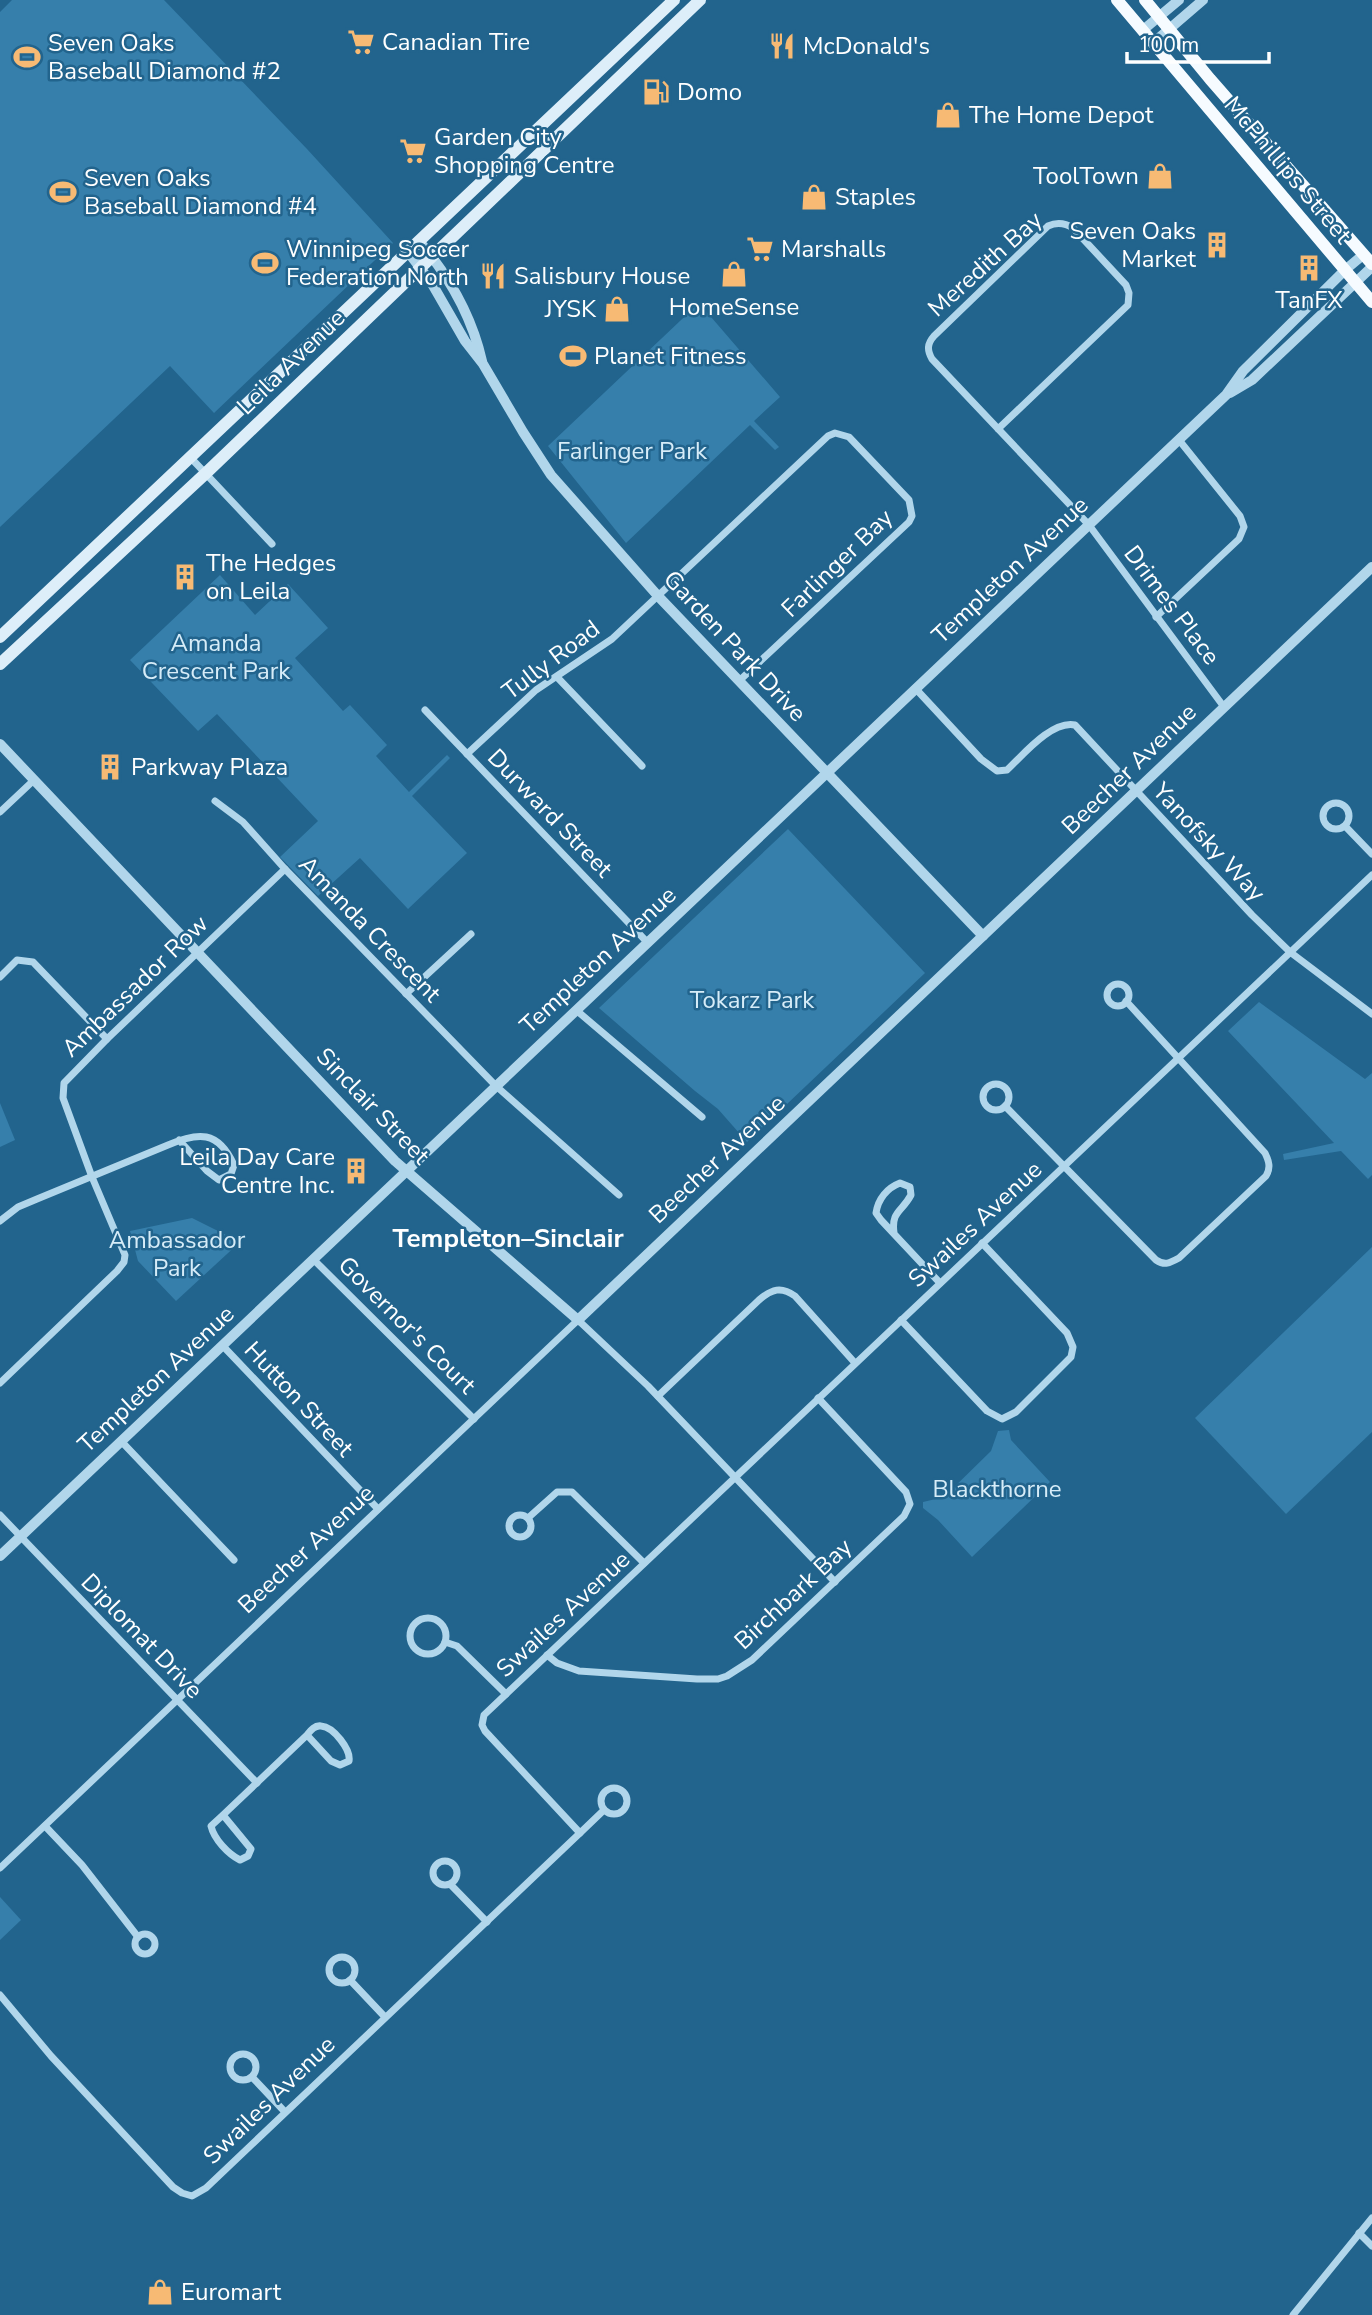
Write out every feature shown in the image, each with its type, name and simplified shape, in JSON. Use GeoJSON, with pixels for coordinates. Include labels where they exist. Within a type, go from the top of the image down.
{"type":"FeatureCollection","features":[{"type":"Feature","properties":{"kind":"main road","name":"Leila Avenue"},"geometry":{"type":"LineString","coordinates":[[0,637],[674,0]]}},
{"type":"Feature","properties":{"kind":"main road","name":"Leila Avenue"},"geometry":{"type":"LineString","coordinates":[[0,664],[205,474],[701,0]]}},
{"type":"Feature","properties":{"kind":"main road","name":"McPhillips Street"},"geometry":{"type":"LineString","coordinates":[[1117,0],[1372,302]]}},
{"type":"Feature","properties":{"kind":"main road","name":"McPhillips Street"},"geometry":{"type":"LineString","coordinates":[[1144,0],[1369,262]]}},
{"type":"Feature","properties":{"kind":"street"},"geometry":{"type":"LineString","coordinates":[[1143,30],[1179,0]]}},
{"type":"Feature","properties":{"kind":"street"},"geometry":{"type":"LineString","coordinates":[[1153,43],[1203,0]]}},
{"type":"Feature","properties":{"kind":"street","name":"Meredith Bay"},"geometry":{"type":"LineString","coordinates":[[998,429],[1125,309],[1130,300],[1126,285],[1073,228],[1066,224],[1048,226],[930,341],[928,351],[932,359],[998,429],[1089,525]]}},
{"type":"Feature","properties":{"kind":"street","name":"Garden Park Drive"},"geometry":{"type":"LineString","coordinates":[[419,242],[443,272],[476,336],[483,365]]}},
{"type":"Feature","properties":{"kind":"street","name":"Garden Park Drive"},"geometry":{"type":"LineString","coordinates":[[408,252],[421,267],[551,475],[658,596],[983,936]]}},
{"type":"Feature","properties":{"kind":"street","name":"Templeton Avenue"},"geometry":{"type":"LineString","coordinates":[[0,1556],[1179,440],[1226,395],[1243,371],[1345,270],[1369,262]]}},
{"type":"Feature","properties":{"kind":"street","name":"Templeton Avenue"},"geometry":{"type":"LineString","coordinates":[[1226,395],[1252,380],[1357,284],[1369,262]]}},
{"type":"Feature","properties":{"kind":"street","name":"Farlinger Bay"},"geometry":{"type":"LineString","coordinates":[[658,596],[828,436],[842,434],[849,437],[912,506],[912,516],[909,522],[739,681]]}},
{"type":"Feature","properties":{"kind":"street"},"geometry":{"type":"LineString","coordinates":[[1156,617],[1239,539],[1244,527],[1240,516],[1179,440]]}},
{"type":"Feature","properties":{"kind":"street"},"geometry":{"type":"LineString","coordinates":[[190,457],[272,544]]}},
{"type":"Feature","properties":{"kind":"street","name":"Drimes Place"},"geometry":{"type":"LineString","coordinates":[[1089,525],[1224,707]]}},
{"type":"Feature","properties":{"kind":"street","name":"Beecher Avenue"},"geometry":{"type":"LineString","coordinates":[[0,1868],[1372,567]]}},
{"type":"Feature","properties":{"kind":"street","name":"Tully Road"},"geometry":{"type":"LineString","coordinates":[[467,754],[536,690],[612,639],[658,596]]}},
{"type":"Feature","properties":{"kind":"street"},"geometry":{"type":"LineString","coordinates":[[557,677],[642,766]]}},
{"type":"Feature","properties":{"kind":"street","name":"Yanofsky Way"},"geometry":{"type":"LineString","coordinates":[[915,688],[989,767],[997,771],[1007,769],[1056,727],[1066,723],[1075,726],[1197,859],[1290,952],[1372,1014]]}},
{"type":"Feature","properties":{"kind":"street","name":"Durward Street"},"geometry":{"type":"LineString","coordinates":[[425,710],[647,942]]}},
{"type":"Feature","properties":{"kind":"street","name":"Sinclair Street"},"geometry":{"type":"LineString","coordinates":[[0,744],[405,1172],[578,1320],[658,1396],[835,1581]]}},
{"type":"Feature","properties":{"kind":"street"},"geometry":{"type":"LineString","coordinates":[[0,812],[34,780]]}},
{"type":"Feature","properties":{"kind":"street","name":"Amanda Crescent"},"geometry":{"type":"LineString","coordinates":[[215,801],[243,822],[285,869],[496,1086],[619,1195]]}},
{"type":"Feature","properties":{"kind":"street"},"geometry":{"type":"LineString","coordinates":[[1345,826],[1372,853]]}},
{"type":"Feature","properties":{"kind":"street","name":"Ambassador Row"},"geometry":{"type":"LineString","coordinates":[[0,1383],[124,1262],[124,1251],[92,1177],[63,1098],[62,1089],[68,1077],[285,869]]}},
{"type":"Feature","properties":{"kind":"street","name":"Swailes Avenue"},"geometry":{"type":"LineString","coordinates":[[0,1995],[51,2056],[182,2193],[192,2196],[205,2188],[580,1833],[482,1725],[484,1715],[1372,875]]}},
{"type":"Feature","properties":{"kind":"street"},"geometry":{"type":"LineString","coordinates":[[407,994],[471,934]]}},
{"type":"Feature","properties":{"kind":"street"},"geometry":{"type":"LineString","coordinates":[[0,977],[18,960],[33,962],[107,1039]]}},
{"type":"Feature","properties":{"kind":"street"},"geometry":{"type":"LineString","coordinates":[[1005,1106],[1156,1261],[1161,1264],[1170,1263],[1179,1258],[1269,1171],[1269,1160],[1126,1001]]}},
{"type":"Feature","properties":{"kind":"street"},"geometry":{"type":"LineString","coordinates":[[576,1010],[702,1116]]}},
{"type":"Feature","properties":{"kind":"street"},"geometry":{"type":"LineString","coordinates":[[0,1221],[19,1207],[179,1140],[198,1134],[212,1139],[229,1155],[234,1165],[231,1174],[219,1180],[179,1140]]}},
{"type":"Feature","properties":{"kind":"street"},"geometry":{"type":"LineString","coordinates":[[894,1233],[893,1222],[897,1212],[911,1195],[910,1187],[900,1183],[885,1193],[877,1205],[876,1213],[894,1233],[940,1283]]}},
{"type":"Feature","properties":{"kind":"street"},"geometry":{"type":"LineString","coordinates":[[901,1320],[987,1411],[1002,1419],[1016,1412],[1066,1363],[1072,1352],[1071,1340],[1068,1333],[982,1243]]}},
{"type":"Feature","properties":{"kind":"street","name":"Governor's Court"},"geometry":{"type":"LineString","coordinates":[[313,1259],[474,1419]]}},
{"type":"Feature","properties":{"kind":"street"},"geometry":{"type":"LineString","coordinates":[[658,1396],[759,1300],[776,1289],[786,1290],[794,1296],[855,1363]]}},
{"type":"Feature","properties":{"kind":"street","name":"Hutton Street"},"geometry":{"type":"LineString","coordinates":[[222,1345],[378,1509]]}},
{"type":"Feature","properties":{"kind":"street","name":"Birchbark Bay"},"geometry":{"type":"LineString","coordinates":[[547,1655],[557,1663],[579,1671],[718,1679],[742,1668],[904,1516],[910,1504],[909,1498],[818,1398]]}},
{"type":"Feature","properties":{"kind":"street"},"geometry":{"type":"LineString","coordinates":[[121,1441],[234,1560]]}},
{"type":"Feature","properties":{"kind":"street"},"geometry":{"type":"LineString","coordinates":[[528,1518],[557,1492],[572,1492],[644,1563]]}},
{"type":"Feature","properties":{"kind":"street","name":"Diplomat Drive"},"geometry":{"type":"LineString","coordinates":[[0,1515],[257,1783]]}},
{"type":"Feature","properties":{"kind":"street"},"geometry":{"type":"LineString","coordinates":[[433,1619],[443,1626],[446,1642],[433,1654],[421,1653],[411,1643],[412,1628],[421,1620],[433,1619]]}},
{"type":"Feature","properties":{"kind":"street"},"geometry":{"type":"LineString","coordinates":[[446,1642],[457,1646],[506,1694]]}},
{"type":"Feature","properties":{"kind":"street"},"geometry":{"type":"LineString","coordinates":[[223,1815],[249,1843],[251,1849],[248,1856],[240,1860],[214,1835],[212,1826],[223,1815],[307,1735],[314,1727],[320,1725],[330,1730],[346,1747],[350,1755],[349,1761],[340,1765],[331,1761],[307,1735]]}},
{"type":"Feature","properties":{"kind":"street"},"geometry":{"type":"LineString","coordinates":[[580,1833],[604,1810]]}},
{"type":"Feature","properties":{"kind":"street"},"geometry":{"type":"LineString","coordinates":[[45,1826],[82,1865],[138,1937]]}},
{"type":"Feature","properties":{"kind":"street"},"geometry":{"type":"LineString","coordinates":[[451,1885],[487,1922]]}},
{"type":"Feature","properties":{"kind":"street"},"geometry":{"type":"LineString","coordinates":[[350,1980],[384,2017]]}},
{"type":"Feature","properties":{"kind":"street"},"geometry":{"type":"LineString","coordinates":[[251,2077],[285,2112]]}},
{"type":"Feature","properties":{"kind":"street"},"geometry":{"type":"LineString","coordinates":[[1293,2315],[1372,2218]]}},
{"type":"Feature","properties":{"kind":"street"},"geometry":{"type":"LineString","coordinates":[[1359,2233],[1372,2246]]}},
{"type":"Feature","properties":{"kind":"green space"},"geometry":{"type":"Polygon","coordinates":[[[12,0],[164,0],[393,243],[214,413],[170,366],[0,527],[0,12],[12,0]]]}},
{"type":"Feature","properties":{"kind":"green space","name":"Farlinger Park"},"geometry":{"type":"Polygon","coordinates":[[[699,303],[780,397],[754,421],[779,447],[775,450],[750,425],[626,543],[548,446],[699,303]]]}},
{"type":"Feature","properties":{"kind":"green space","name":"Amanda Crescent Park"},"geometry":{"type":"Polygon","coordinates":[[[220,575],[255,615],[288,584],[328,628],[295,658],[343,711],[350,705],[387,745],[376,756],[409,792],[447,755],[450,758],[412,796],[467,853],[408,909],[360,858],[318,896],[280,857],[318,821],[217,714],[198,731],[130,660],[220,575]]]}},
{"type":"Feature","properties":{"kind":"green space","name":"Tokarz Park"},"geometry":{"type":"Polygon","coordinates":[[[788,829],[925,973],[747,1142],[718,1109],[599,1008],[788,829]]]}},
{"type":"Feature","properties":{"kind":"green space"},"geometry":{"type":"Polygon","coordinates":[[[1259,1002],[1365,1079],[1372,1073],[1372,1175],[1368,1179],[1341,1151],[1284,1160],[1283,1154],[1334,1143],[1228,1031],[1259,1002]]]}},
{"type":"Feature","properties":{"kind":"green space"},"geometry":{"type":"Polygon","coordinates":[[[0,1103],[15,1140],[0,1147],[0,1103]]]}},
{"type":"Feature","properties":{"kind":"green space","name":"Ambassador Park"},"geometry":{"type":"Polygon","coordinates":[[[192,1218],[240,1242],[176,1301],[138,1261],[130,1231],[192,1218]]]}},
{"type":"Feature","properties":{"kind":"green space"},"geometry":{"type":"Polygon","coordinates":[[[1372,1247],[1372,1432],[1286,1514],[1195,1418],[1372,1247]]]}},
{"type":"Feature","properties":{"kind":"green space","name":"Blackthorne"},"geometry":{"type":"Polygon","coordinates":[[[1009,1430],[1011,1440],[1050,1482],[972,1557],[938,1520],[923,1508],[923,1502],[944,1497],[991,1451],[998,1431],[1009,1430]]]}},
{"type":"Feature","properties":{"kind":"green space"},"geometry":{"type":"Polygon","coordinates":[[[0,1897],[21,1920],[0,1940],[0,1897]]]}},
{"type":"Feature","properties":{"kind":"place","name":"Canadian Tire"},"geometry":{"type":"Point","coordinates":[361,42]}},
{"type":"Feature","properties":{"kind":"place","name":"McDonald's"},"geometry":{"type":"Point","coordinates":[782,46]}},
{"type":"Feature","properties":{"kind":"place","name":"Seven Oaks Baseball Diamond #2"},"geometry":{"type":"Point","coordinates":[27,57]}},
{"type":"Feature","properties":{"kind":"place","name":"Domo"},"geometry":{"type":"Point","coordinates":[656,92]}},
{"type":"Feature","properties":{"kind":"place","name":"The Home Depot"},"geometry":{"type":"Point","coordinates":[948,115]}},
{"type":"Feature","properties":{"kind":"place","name":"Garden City Shopping Centre"},"geometry":{"type":"Point","coordinates":[413,151]}},
{"type":"Feature","properties":{"kind":"place","name":"ToolTown"},"geometry":{"type":"Point","coordinates":[1160,176]}},
{"type":"Feature","properties":{"kind":"place","name":"Seven Oaks Baseball Diamond #4"},"geometry":{"type":"Point","coordinates":[63,192]}},
{"type":"Feature","properties":{"kind":"place","name":"Staples"},"geometry":{"type":"Point","coordinates":[814,197]}},
{"type":"Feature","properties":{"kind":"place","name":"Seven Oaks Market"},"geometry":{"type":"Point","coordinates":[1217,245]}},
{"type":"Feature","properties":{"kind":"place","name":"Marshalls"},"geometry":{"type":"Point","coordinates":[760,249]}},
{"type":"Feature","properties":{"kind":"place","name":"Winnipeg Soccer Federation North"},"geometry":{"type":"Point","coordinates":[265,263]}},
{"type":"Feature","properties":{"kind":"place","name":"TanFX"},"geometry":{"type":"Point","coordinates":[1309,268]}},
{"type":"Feature","properties":{"kind":"place","name":"HomeSense"},"geometry":{"type":"Point","coordinates":[734,274]}},
{"type":"Feature","properties":{"kind":"place","name":"Salisbury House"},"geometry":{"type":"Point","coordinates":[493,276]}},
{"type":"Feature","properties":{"kind":"place","name":"JYSK"},"geometry":{"type":"Point","coordinates":[617,309]}},
{"type":"Feature","properties":{"kind":"place","name":"Planet Fitness"},"geometry":{"type":"Point","coordinates":[573,356]}},
{"type":"Feature","properties":{"kind":"place","name":"The Hedges on Leila"},"geometry":{"type":"Point","coordinates":[185,577]}},
{"type":"Feature","properties":{"kind":"place","name":"Parkway Plaza"},"geometry":{"type":"Point","coordinates":[110,767]}},
{"type":"Feature","properties":{"kind":"place","name":"Leila Day Care Centre Inc."},"geometry":{"type":"Point","coordinates":[356,1171]}},
{"type":"Feature","properties":{"kind":"place","name":"Euromart"},"geometry":{"type":"Point","coordinates":[160,2292]}},
{"type":"Feature","properties":{"kind":"district","name":"Templeton–Sinclair"},"geometry":{"type":"Point","coordinates":[508,1238]}}]}
